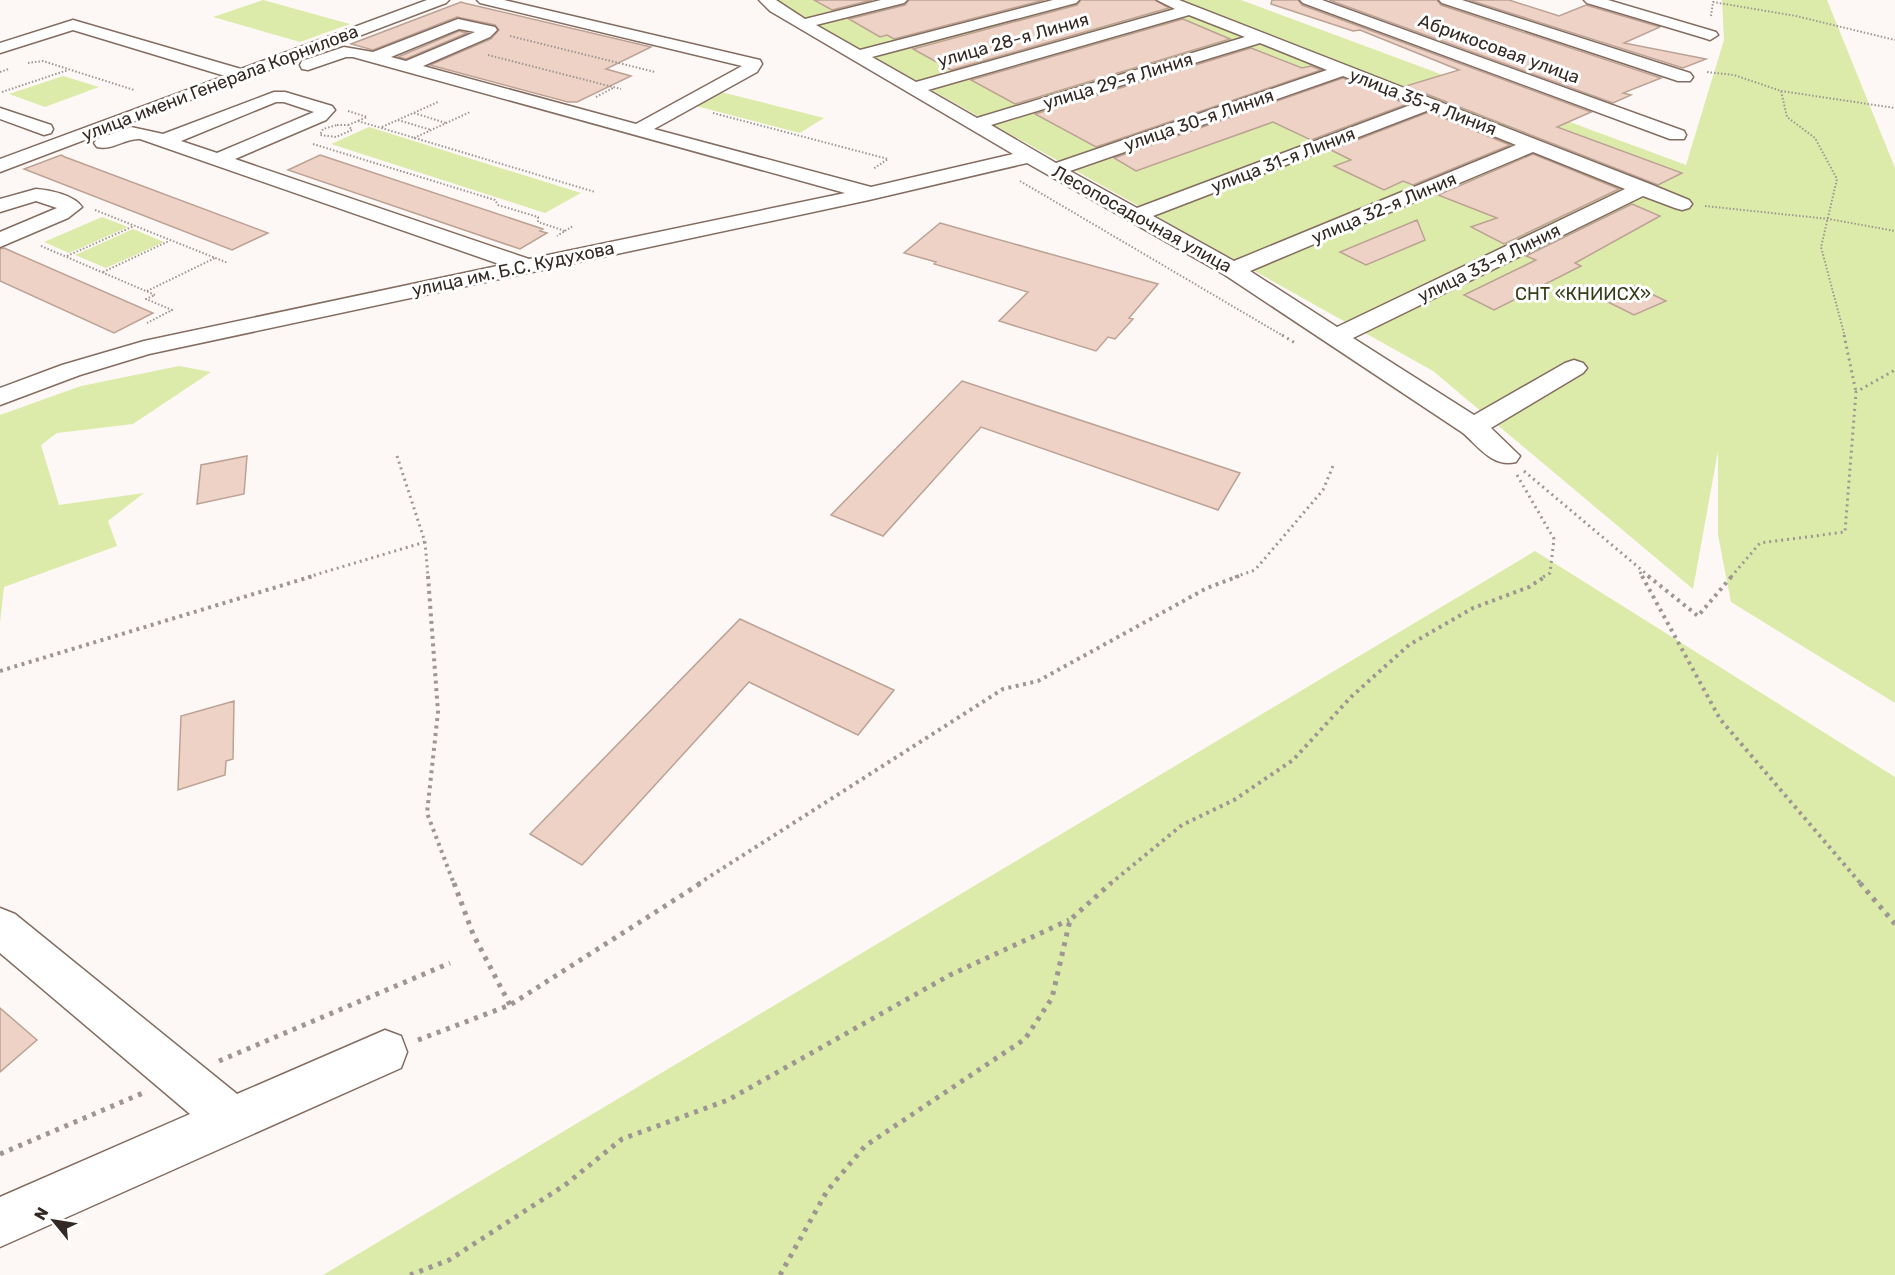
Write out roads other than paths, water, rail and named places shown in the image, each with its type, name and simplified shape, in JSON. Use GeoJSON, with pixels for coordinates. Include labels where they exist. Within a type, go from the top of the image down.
{"type":"FeatureCollection","features":[{"type":"Feature","properties":{"kind":"street","name":"улица имени Генерала Корнилова"},"geometry":{"type":"LineString","coordinates":[[0,166],[441,0]]}},
{"type":"Feature","properties":{"kind":"street"},"geometry":{"type":"LineString","coordinates":[[485,0],[754,64],[751,68],[638,130]]}},
{"type":"Feature","properties":{"kind":"street","name":"Лесопосадочная улица"},"geometry":{"type":"LineString","coordinates":[[767,0],[775,9],[1233,270],[1473,427],[1506,456]]}},
{"type":"Feature","properties":{"kind":"street"},"geometry":{"type":"LineString","coordinates":[[802,24],[899,0]]}},
{"type":"Feature","properties":{"kind":"street"},"geometry":{"type":"LineString","coordinates":[[857,56],[1071,0]]}},
{"type":"Feature","properties":{"kind":"street","name":"улица 35-я Линия"},"geometry":{"type":"LineString","coordinates":[[1165,0],[1682,204]]}},
{"type":"Feature","properties":{"kind":"street","name":"Абрикосовая улица"},"geometry":{"type":"LineString","coordinates":[[1308,0],[1677,135]]}},
{"type":"Feature","properties":{"kind":"street"},"geometry":{"type":"LineString","coordinates":[[1447,0],[1684,77]]}},
{"type":"Feature","properties":{"kind":"street"},"geometry":{"type":"LineString","coordinates":[[1592,0],[1710,35]]}},
{"type":"Feature","properties":{"kind":"street","name":"улица 28-я Линия"},"geometry":{"type":"LineString","coordinates":[[915,88],[1190,10]]}},
{"type":"Feature","properties":{"kind":"street"},"geometry":{"type":"LineString","coordinates":[[0,48],[72,25],[241,75]]}},
{"type":"Feature","properties":{"kind":"street"},"geometry":{"type":"LineString","coordinates":[[483,29],[456,46],[390,62],[483,29]]}},
{"type":"Feature","properties":{"kind":"street","name":"улица 29-я Линия"},"geometry":{"type":"LineString","coordinates":[[976,124],[1260,38]]}},
{"type":"Feature","properties":{"kind":"street"},"geometry":{"type":"LineString","coordinates":[[308,65],[344,52],[390,62],[638,130],[869,183]]}},
{"type":"Feature","properties":{"kind":"street"},"geometry":{"type":"LineString","coordinates":[[182,79],[213,67]]}},
{"type":"Feature","properties":{"kind":"street","name":"улица 30-я Линия"},"geometry":{"type":"LineString","coordinates":[[1054,170],[1344,70]]}},
{"type":"Feature","properties":{"kind":"street"},"geometry":{"type":"LineString","coordinates":[[163,141],[274,97],[285,97],[326,110],[320,116],[217,160]]}},
{"type":"Feature","properties":{"kind":"street","name":"улица 31-я Линия"},"geometry":{"type":"LineString","coordinates":[[1137,215],[1429,104]]}},
{"type":"Feature","properties":{"kind":"street"},"geometry":{"type":"LineString","coordinates":[[0,113],[22,129]]}},
{"type":"Feature","properties":{"kind":"street"},"geometry":{"type":"LineString","coordinates":[[0,128],[44,129],[65,122]]}},
{"type":"Feature","properties":{"kind":"street"},"geometry":{"type":"LineString","coordinates":[[86,150],[131,134],[142,134],[526,266]]}},
{"type":"Feature","properties":{"kind":"street","name":"улица 32-я Линия"},"geometry":{"type":"LineString","coordinates":[[1233,270],[1534,145]]}},
{"type":"Feature","properties":{"kind":"street","name":"улица им. Б.С. Кудухова"},"geometry":{"type":"LineString","coordinates":[[0,397],[70,370],[144,348],[526,266],[869,183],[993,165],[1031,156]]}},
{"type":"Feature","properties":{"kind":"street","name":"улица 33-я Линия"},"geometry":{"type":"LineString","coordinates":[[1335,337],[1643,188]]}},
{"type":"Feature","properties":{"kind":"street"},"geometry":{"type":"LineString","coordinates":[[0,206],[30,194],[38,194],[72,207],[62,214],[6,237]]}},
{"type":"Feature","properties":{"kind":"street"},"geometry":{"type":"LineString","coordinates":[[1473,427],[1574,368]]}},
{"type":"Feature","properties":{"kind":"street"},"geometry":{"type":"LineString","coordinates":[[0,927],[232,1120]]}},
{"type":"Feature","properties":{"kind":"street"},"geometry":{"type":"LineString","coordinates":[[0,1222],[386,1052]]}},
{"type":"Feature","properties":{"kind":"park label","name":"СНТ «КНИИСХ»"},"geometry":{"type":"Point","coordinates":[1583,294]}}]}
